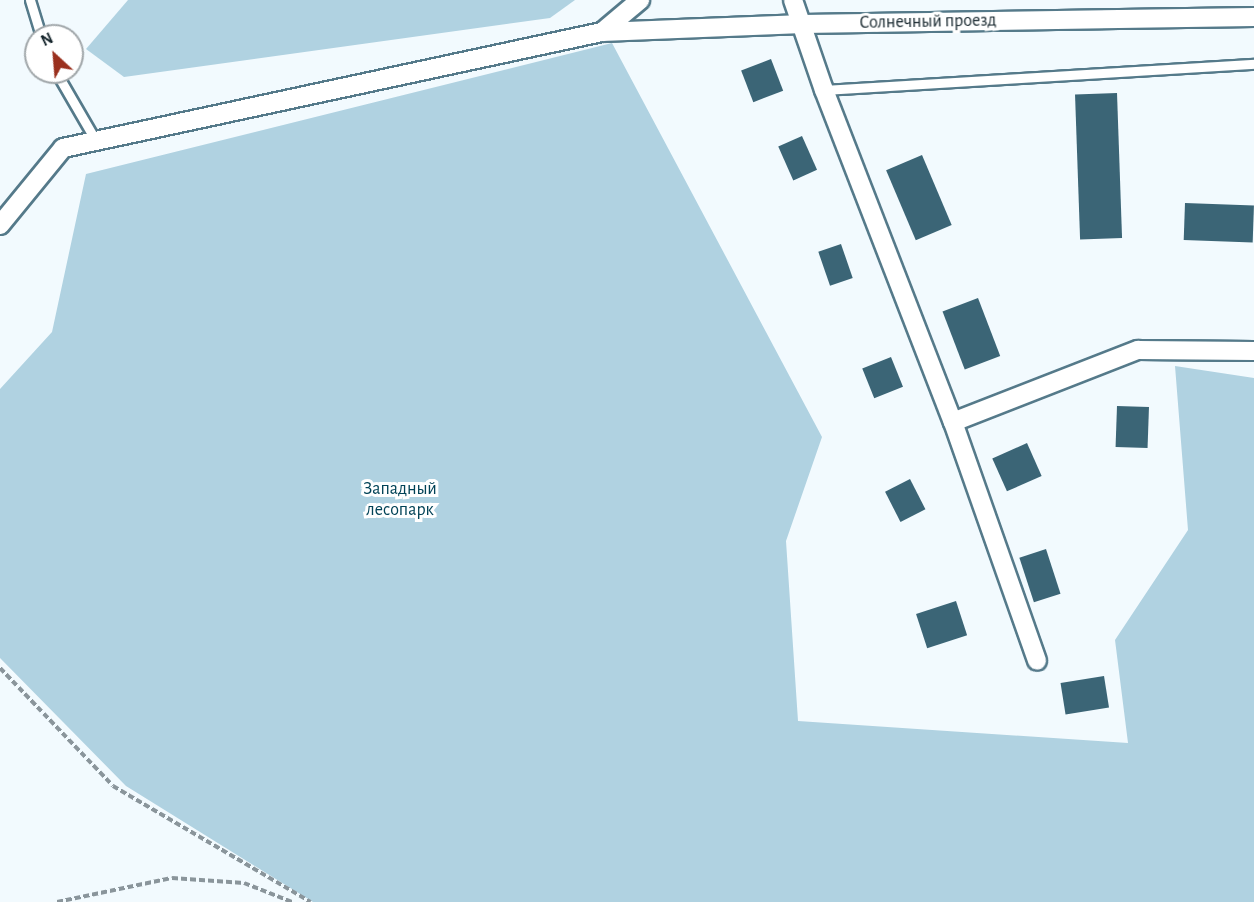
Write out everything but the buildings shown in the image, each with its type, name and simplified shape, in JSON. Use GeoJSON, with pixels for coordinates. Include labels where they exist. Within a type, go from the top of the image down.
{"type":"FeatureCollection","features":[{"type":"Feature","properties":{"kind":"street"},"geometry":{"type":"LineString","coordinates":[[602,32],[640,0]]}},
{"type":"Feature","properties":{"kind":"street"},"geometry":{"type":"LineString","coordinates":[[793,0],[824,90],[953,422],[1037,661]]}},
{"type":"Feature","properties":{"kind":"street","name":"Солнечный проезд"},"geometry":{"type":"LineString","coordinates":[[0,225],[63,148],[602,32],[802,24],[1254,17]]}},
{"type":"Feature","properties":{"kind":"street"},"geometry":{"type":"LineString","coordinates":[[953,422],[1138,350],[1254,351]]}},
{"type":"Feature","properties":{"kind":"lane"},"geometry":{"type":"LineString","coordinates":[[30,0],[37,24]]}},
{"type":"Feature","properties":{"kind":"lane"},"geometry":{"type":"LineString","coordinates":[[824,90],[1254,64]]}},
{"type":"Feature","properties":{"kind":"lane"},"geometry":{"type":"LineString","coordinates":[[63,84],[96,141]]}},
{"type":"Feature","properties":{"kind":"path"},"geometry":{"type":"LineString","coordinates":[[0,668],[113,786],[311,902]]}},
{"type":"Feature","properties":{"kind":"path"},"geometry":{"type":"LineString","coordinates":[[57,902],[172,878],[244,883],[292,902]]}},
{"type":"Feature","properties":{"kind":"green space"},"geometry":{"type":"Polygon","coordinates":[[[128,0],[575,0],[550,18],[124,77],[86,49],[128,0]]]}},
{"type":"Feature","properties":{"kind":"green space","name":"Западный лесопарк"},"geometry":{"type":"Polygon","coordinates":[[[612,43],[822,437],[786,541],[798,721],[1128,743],[1115,640],[1188,530],[1175,366],[1254,378],[1254,902],[313,902],[126,786],[0,658],[0,389],[52,332],[86,174],[612,43]]]}}]}
